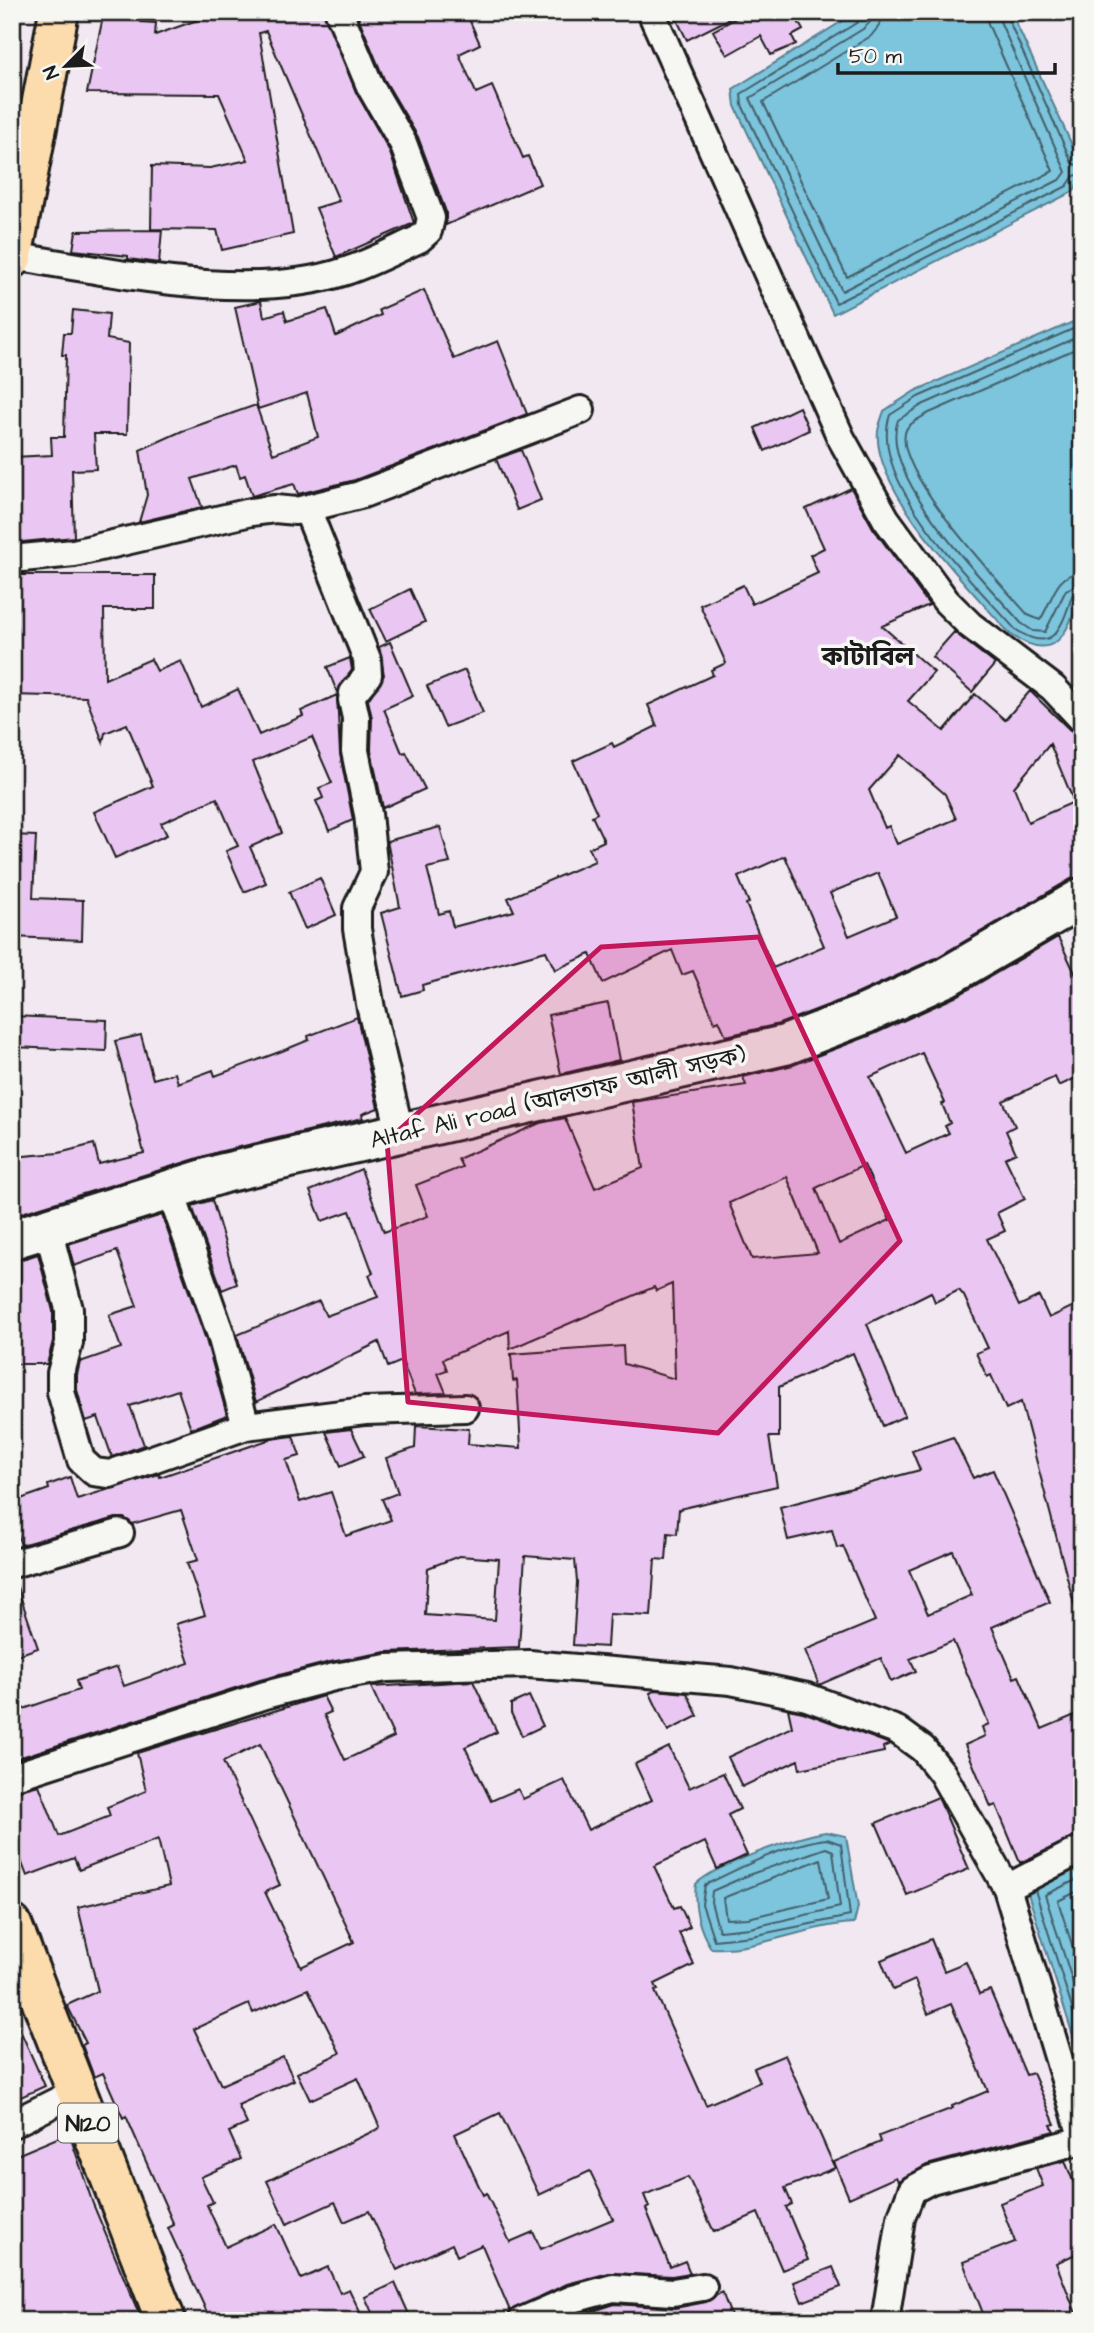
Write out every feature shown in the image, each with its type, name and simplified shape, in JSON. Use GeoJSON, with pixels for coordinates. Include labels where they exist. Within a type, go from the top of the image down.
{"type":"FeatureCollection","features":[{"type":"Feature","properties":{"kind":"highway"},"geometry":{"type":"LineString","coordinates":[[12,257],[59,12]]}},
{"type":"Feature","properties":{"kind":"highway","name":"N120"},"geometry":{"type":"LineString","coordinates":[[12,1925],[166,2321]]}},
{"type":"Feature","properties":{"kind":"main road","name":"Altaf Ali road (আলতাফ আলী সড়ক)"},"geometry":{"type":"LineString","coordinates":[[12,1239],[225,1173],[785,1045],[865,1014],[946,977],[1082,898]]}},
{"type":"Feature","properties":{"kind":"street"},"geometry":{"type":"LineString","coordinates":[[12,257],[236,286],[287,283],[345,272],[419,239],[428,231],[432,218],[404,143],[370,86],[339,12]]}},
{"type":"Feature","properties":{"kind":"street"},"geometry":{"type":"LineString","coordinates":[[651,12],[841,438],[886,519],[946,601],[971,625],[1053,688],[1082,719]]}},
{"type":"Feature","properties":{"kind":"street"},"geometry":{"type":"LineString","coordinates":[[12,559],[74,553],[251,512],[307,509],[360,495],[437,468],[581,410]]}},
{"type":"Feature","properties":{"kind":"street"},"geometry":{"type":"LineString","coordinates":[[307,509],[367,659],[368,676],[353,692],[352,700],[356,718],[355,751],[368,814],[374,872],[357,908],[357,929],[371,1009],[400,1132]]}},
{"type":"Feature","properties":{"kind":"street"},"geometry":{"type":"LineString","coordinates":[[170,1190],[221,1335],[246,1426]]}},
{"type":"Feature","properties":{"kind":"street"},"geometry":{"type":"LineString","coordinates":[[48,1230],[69,1309],[69,1343],[61,1373],[61,1392],[81,1460],[94,1472],[110,1474],[246,1426],[365,1411],[465,1408]]}},
{"type":"Feature","properties":{"kind":"street"},"geometry":{"type":"LineString","coordinates":[[12,1564],[120,1533]]}},
{"type":"Feature","properties":{"kind":"street"},"geometry":{"type":"LineString","coordinates":[[12,1777],[265,1695],[334,1677],[387,1668],[529,1664],[730,1681],[807,1698],[897,1730],[914,1742],[942,1773],[1007,1888],[1082,2138],[932,2180],[912,2190],[901,2218],[885,2321]]}},
{"type":"Feature","properties":{"kind":"street"},"geometry":{"type":"LineString","coordinates":[[1007,1888],[1082,1849]]}},
{"type":"Feature","properties":{"kind":"street"},"geometry":{"type":"LineString","coordinates":[[12,2124],[76,2092]]}},
{"type":"Feature","properties":{"kind":"street"},"geometry":{"type":"LineString","coordinates":[[522,2321],[573,2299],[613,2288],[673,2292],[703,2287]]}},
{"type":"Feature","properties":{"kind":"highlighted area"},"geometry":{"type":"Polygon","coordinates":[[[759,937],[900,1241],[718,1433],[408,1402],[387,1141],[601,947],[759,937]]]}},
{"type":"Feature","properties":{"kind":"water"},"geometry":{"type":"Polygon","coordinates":[[[857,12],[1011,12],[1082,167],[1082,175],[1074,191],[833,314],[735,106],[733,89],[857,12]]]}},
{"type":"Feature","properties":{"kind":"water"},"geometry":{"type":"Polygon","coordinates":[[[1082,318],[1082,588],[1066,630],[1050,645],[1040,647],[1010,634],[928,539],[891,482],[880,455],[878,431],[884,411],[915,391],[1082,318]]]}},
{"type":"Feature","properties":{"kind":"water"},"geometry":{"type":"Polygon","coordinates":[[[826,1832],[846,1836],[858,1907],[854,1923],[818,1928],[747,1946],[711,1948],[698,1918],[696,1884],[720,1868],[758,1852],[826,1832]]]}},
{"type":"Feature","properties":{"kind":"water"},"geometry":{"type":"Polygon","coordinates":[[[1082,1860],[1082,2064],[1025,1884],[1082,1860]]]}},
{"type":"Feature","properties":{"kind":"building"},"geometry":{"type":"Polygon","coordinates":[[[104,12],[143,12],[141,22],[156,23],[155,35],[220,12],[324,12],[356,92],[389,150],[414,223],[336,257],[316,208],[339,201],[266,31],[259,33],[293,234],[222,250],[217,230],[151,229],[152,166],[210,168],[248,160],[219,94],[87,93],[104,12]]]}},
{"type":"Feature","properties":{"kind":"building"},"geometry":{"type":"Polygon","coordinates":[[[356,12],[466,12],[480,44],[459,54],[476,93],[492,86],[523,158],[528,156],[540,184],[446,225],[446,212],[418,137],[384,79],[356,12]]]}},
{"type":"Feature","properties":{"kind":"building"},"geometry":{"type":"Polygon","coordinates":[[[673,12],[743,12],[687,40],[673,12]]]}},
{"type":"Feature","properties":{"kind":"building"},"geometry":{"type":"Polygon","coordinates":[[[747,12],[802,12],[795,16],[803,30],[792,36],[796,44],[771,55],[761,36],[727,55],[713,31],[747,12]]]}},
{"type":"Feature","properties":{"kind":"building"},"geometry":{"type":"Polygon","coordinates":[[[162,230],[159,263],[128,259],[128,256],[73,250],[76,231],[162,230]]]}},
{"type":"Feature","properties":{"kind":"building"},"geometry":{"type":"Polygon","coordinates":[[[424,290],[454,359],[498,341],[527,414],[355,480],[298,494],[294,484],[252,496],[245,475],[240,477],[236,465],[192,479],[202,507],[139,522],[147,495],[140,450],[182,431],[256,405],[273,454],[318,437],[307,393],[258,409],[235,307],[261,301],[264,317],[284,311],[287,321],[327,309],[336,336],[381,315],[379,310],[424,290]]]}},
{"type":"Feature","properties":{"kind":"building"},"geometry":{"type":"Polygon","coordinates":[[[73,310],[109,314],[107,339],[129,343],[127,434],[94,434],[96,469],[72,470],[74,537],[12,543],[14,457],[52,455],[51,437],[64,437],[66,355],[62,355],[64,333],[71,333],[73,310]]]}},
{"type":"Feature","properties":{"kind":"building"},"geometry":{"type":"Polygon","coordinates":[[[799,407],[809,430],[765,451],[755,428],[799,407]]]}},
{"type":"Feature","properties":{"kind":"building"},"geometry":{"type":"Polygon","coordinates":[[[521,450],[541,500],[517,510],[496,459],[521,450]]]}},
{"type":"Feature","properties":{"kind":"building"},"geometry":{"type":"Polygon","coordinates":[[[851,488],[873,528],[929,605],[882,626],[934,672],[908,701],[944,731],[975,694],[1005,720],[1030,691],[1070,730],[1082,734],[1082,876],[1071,879],[936,958],[857,994],[779,1024],[726,1036],[719,1020],[715,1022],[693,971],[682,975],[672,950],[603,983],[590,954],[555,970],[546,951],[422,985],[423,990],[402,996],[381,913],[400,907],[387,841],[440,827],[450,863],[427,868],[439,914],[449,911],[453,927],[514,911],[508,898],[595,861],[589,848],[604,841],[592,816],[597,813],[573,761],[612,743],[614,747],[657,726],[648,705],[713,675],[711,670],[726,663],[700,605],[743,585],[752,604],[818,573],[810,555],[824,548],[806,509],[851,488]],[[1050,744],[1014,787],[1028,822],[1074,802],[1050,744]],[[900,755],[869,790],[885,828],[889,826],[897,844],[956,819],[945,794],[900,755]],[[785,856],[738,877],[749,903],[746,904],[773,968],[824,946],[785,856]],[[878,873],[830,893],[849,936],[896,916],[878,873]]]}},
{"type":"Feature","properties":{"kind":"building"},"geometry":{"type":"Polygon","coordinates":[[[12,575],[155,575],[155,609],[104,609],[105,679],[151,659],[157,671],[181,661],[201,707],[238,689],[259,735],[303,716],[301,711],[337,695],[340,754],[353,820],[329,831],[316,801],[323,798],[319,788],[332,783],[312,737],[253,762],[282,833],[250,847],[266,883],[244,892],[226,851],[238,846],[217,798],[161,823],[167,835],[115,858],[94,812],[153,786],[127,724],[105,733],[103,742],[86,697],[12,695],[12,575]]]}},
{"type":"Feature","properties":{"kind":"building"},"geometry":{"type":"Polygon","coordinates":[[[410,589],[425,622],[386,641],[370,609],[410,589]]]}},
{"type":"Feature","properties":{"kind":"building"},"geometry":{"type":"Polygon","coordinates":[[[954,632],[995,664],[972,692],[932,657],[954,632]]]}},
{"type":"Feature","properties":{"kind":"building"},"geometry":{"type":"Polygon","coordinates":[[[390,642],[413,696],[384,709],[402,753],[406,752],[425,789],[383,808],[371,750],[372,718],[368,700],[384,675],[379,647],[390,642]]]}},
{"type":"Feature","properties":{"kind":"building"},"geometry":{"type":"Polygon","coordinates":[[[350,658],[352,670],[337,692],[327,667],[350,658]]]}},
{"type":"Feature","properties":{"kind":"building"},"geometry":{"type":"Polygon","coordinates":[[[465,670],[483,713],[445,727],[427,686],[465,670]]]}},
{"type":"Feature","properties":{"kind":"building"},"geometry":{"type":"Polygon","coordinates":[[[12,835],[36,836],[33,898],[83,900],[82,940],[12,937],[12,835]]]}},
{"type":"Feature","properties":{"kind":"building"},"geometry":{"type":"Polygon","coordinates":[[[320,878],[336,915],[305,929],[289,892],[320,878]]]}},
{"type":"Feature","properties":{"kind":"building"},"geometry":{"type":"Polygon","coordinates":[[[1058,937],[1082,988],[1082,1075],[1059,1086],[1055,1077],[1003,1101],[1015,1126],[1006,1131],[1016,1153],[1005,1158],[1025,1199],[997,1213],[1005,1231],[987,1239],[1019,1306],[1039,1296],[1049,1318],[1082,1302],[1082,1603],[1074,1604],[1021,1402],[1006,1409],[991,1375],[987,1377],[976,1353],[988,1348],[964,1296],[959,1290],[935,1302],[931,1292],[867,1324],[905,1416],[883,1426],[853,1353],[779,1387],[779,1437],[769,1437],[777,1486],[679,1509],[677,1534],[668,1533],[666,1560],[655,1559],[651,1616],[609,1614],[607,1647],[573,1645],[577,1582],[575,1560],[525,1556],[519,1647],[386,1652],[330,1662],[260,1680],[12,1760],[12,1713],[79,1690],[76,1681],[117,1667],[124,1686],[189,1663],[176,1624],[205,1615],[187,1563],[198,1560],[181,1510],[132,1524],[124,1518],[116,1518],[21,1545],[12,1517],[12,1502],[49,1489],[48,1485],[70,1477],[77,1499],[159,1474],[160,1477],[271,1439],[293,1436],[300,1456],[286,1460],[300,1502],[331,1492],[346,1536],[391,1520],[382,1499],[398,1493],[386,1458],[415,1448],[416,1426],[469,1429],[468,1444],[521,1448],[517,1380],[513,1381],[511,1354],[623,1346],[624,1364],[675,1379],[672,1284],[656,1291],[654,1287],[510,1349],[509,1331],[443,1359],[447,1370],[438,1373],[446,1393],[415,1394],[402,1361],[388,1367],[379,1342],[256,1402],[237,1335],[319,1301],[326,1316],[378,1297],[369,1275],[373,1273],[350,1211],[322,1221],[310,1191],[361,1169],[384,1232],[428,1216],[416,1185],[462,1167],[458,1159],[540,1123],[565,1118],[595,1188],[643,1168],[632,1102],[746,1085],[743,1077],[793,1065],[874,1034],[955,997],[1058,937]],[[922,1053],[870,1077],[906,1153],[949,1133],[945,1126],[950,1123],[942,1104],[945,1103],[922,1053]],[[864,1165],[816,1188],[839,1244],[890,1220],[864,1165]],[[787,1177],[729,1203],[752,1259],[818,1253],[787,1177]],[[459,1556],[428,1568],[425,1615],[495,1620],[499,1559],[459,1556]]]}},
{"type":"Feature","properties":{"kind":"building"},"geometry":{"type":"Polygon","coordinates":[[[608,1003],[619,1060],[561,1074],[548,1015],[608,1003]]]}},
{"type":"Feature","properties":{"kind":"building"},"geometry":{"type":"Polygon","coordinates":[[[12,1016],[107,1020],[106,1051],[12,1047],[12,1016]]]}},
{"type":"Feature","properties":{"kind":"building"},"geometry":{"type":"Polygon","coordinates":[[[357,1017],[378,1108],[362,1114],[363,1118],[218,1152],[12,1216],[12,1157],[59,1153],[94,1144],[99,1164],[144,1153],[115,1041],[141,1035],[153,1079],[175,1073],[178,1083],[213,1070],[215,1076],[309,1040],[308,1036],[357,1017]]]}},
{"type":"Feature","properties":{"kind":"building"},"geometry":{"type":"Polygon","coordinates":[[[212,1200],[237,1284],[222,1290],[192,1206],[212,1200]]]}},
{"type":"Feature","properties":{"kind":"building"},"geometry":{"type":"Polygon","coordinates":[[[162,1215],[206,1340],[227,1415],[191,1429],[178,1390],[130,1406],[144,1445],[112,1457],[98,1417],[86,1421],[77,1390],[77,1375],[80,1362],[121,1348],[109,1315],[137,1306],[117,1251],[74,1266],[68,1244],[162,1215]]]}},
{"type":"Feature","properties":{"kind":"building"},"geometry":{"type":"Polygon","coordinates":[[[38,1254],[53,1311],[53,1341],[47,1364],[12,1364],[12,1304],[20,1304],[20,1260],[38,1254]]]}},
{"type":"Feature","properties":{"kind":"building"},"geometry":{"type":"Polygon","coordinates":[[[351,1429],[364,1456],[341,1466],[326,1432],[351,1429]]]}},
{"type":"Feature","properties":{"kind":"building"},"geometry":{"type":"Polygon","coordinates":[[[953,1437],[973,1478],[993,1470],[1050,1602],[992,1627],[1014,1678],[1019,1676],[1042,1729],[1082,1712],[1082,1833],[1020,1863],[996,1805],[991,1807],[965,1745],[985,1736],[982,1727],[989,1724],[953,1641],[910,1659],[916,1671],[891,1682],[881,1658],[819,1685],[805,1650],[875,1621],[843,1546],[837,1548],[832,1530],[788,1540],[780,1507],[920,1470],[912,1451],[953,1437]],[[953,1551],[909,1570],[928,1614],[972,1595],[953,1551]]]}},
{"type":"Feature","properties":{"kind":"building"},"geometry":{"type":"Polygon","coordinates":[[[16,1584],[38,1648],[12,1657],[12,1585],[16,1584]]]}},
{"type":"Feature","properties":{"kind":"building"},"geometry":{"type":"Polygon","coordinates":[[[473,1681],[497,1732],[465,1747],[491,1801],[518,1789],[523,1799],[564,1780],[588,1830],[652,1800],[635,1764],[669,1747],[689,1788],[723,1773],[740,1809],[728,1815],[747,1855],[717,1869],[705,1842],[654,1866],[674,1908],[680,1906],[690,1927],[679,1933],[694,1965],[655,1984],[658,1990],[655,1991],[706,2105],[760,2082],[754,2068],[785,2055],[835,2168],[785,2188],[792,2204],[786,2207],[808,2260],[782,2270],[758,2213],[714,2232],[688,2177],[644,2195],[649,2207],[646,2209],[670,2267],[685,2261],[690,2273],[672,2276],[609,2273],[567,2284],[510,2311],[482,2245],[457,2256],[452,2244],[397,2270],[369,2211],[344,2222],[335,2202],[287,2224],[267,2181],[380,2128],[358,2078],[310,2100],[297,2073],[340,2053],[308,1989],[253,2013],[249,2004],[194,2029],[221,2085],[283,2057],[294,2080],[238,2105],[247,2124],[229,2132],[241,2159],[201,2177],[213,2202],[207,2205],[226,2247],[276,2224],[301,2279],[328,2267],[340,2293],[349,2289],[360,2312],[341,2321],[211,2321],[168,2228],[174,2225],[126,2116],[123,2118],[103,2073],[94,2077],[82,2045],[86,2043],[67,2005],[98,1991],[78,1907],[169,1886],[158,1839],[79,1870],[74,1858],[27,1876],[12,1837],[12,1792],[39,1785],[59,1836],[110,1816],[107,1807],[146,1791],[137,1753],[323,1696],[331,1712],[324,1715],[345,1760],[394,1737],[371,1687],[473,1681]],[[260,1744],[223,1762],[280,1885],[265,1892],[301,1967],[354,1942],[260,1744]],[[500,2113],[455,2134],[483,2195],[486,2193],[510,2242],[533,2232],[541,2249],[613,2219],[590,2171],[539,2195],[500,2113]]]}},
{"type":"Feature","properties":{"kind":"building"},"geometry":{"type":"Polygon","coordinates":[[[656,1690],[687,1693],[698,1716],[668,1731],[650,1693],[656,1690]]]}},
{"type":"Feature","properties":{"kind":"building"},"geometry":{"type":"Polygon","coordinates":[[[529,1696],[543,1726],[522,1736],[511,1713],[511,1704],[529,1696]]]}},
{"type":"Feature","properties":{"kind":"building"},"geometry":{"type":"Polygon","coordinates":[[[788,1709],[890,1744],[883,1747],[884,1752],[800,1769],[798,1760],[742,1787],[728,1757],[792,1727],[788,1709]]]}},
{"type":"Feature","properties":{"kind":"building"},"geometry":{"type":"Polygon","coordinates":[[[938,1797],[969,1869],[907,1895],[876,1823],[938,1797]]]}},
{"type":"Feature","properties":{"kind":"building"},"geometry":{"type":"Polygon","coordinates":[[[931,1939],[944,1971],[966,1962],[979,1994],[990,1990],[1026,2075],[1033,2073],[1055,2124],[1051,2125],[1054,2131],[927,2165],[901,2180],[898,2181],[896,2177],[849,2198],[834,2162],[881,2142],[879,2136],[953,2108],[952,2106],[988,2091],[951,2004],[928,2014],[915,1980],[893,1990],[881,1960],[931,1939]]]}},
{"type":"Feature","properties":{"kind":"building"},"geometry":{"type":"Polygon","coordinates":[[[12,2012],[45,2086],[12,2101],[12,2012]]]}},
{"type":"Feature","properties":{"kind":"building"},"geometry":{"type":"Polygon","coordinates":[[[69,2133],[93,2204],[142,2321],[12,2321],[12,2157],[69,2133]]]}},
{"type":"Feature","properties":{"kind":"building"},"geometry":{"type":"Polygon","coordinates":[[[1065,2161],[1082,2203],[1082,2251],[1056,2263],[1079,2321],[986,2321],[963,2262],[1015,2242],[1000,2203],[1043,2186],[1036,2168],[1065,2161]]]}},
{"type":"Feature","properties":{"kind":"building"},"geometry":{"type":"Polygon","coordinates":[[[833,2267],[841,2287],[802,2302],[794,2282],[833,2267]]]}},
{"type":"Feature","properties":{"kind":"building"},"geometry":{"type":"Polygon","coordinates":[[[395,2283],[412,2321],[376,2321],[365,2297],[395,2283]]]}},
{"type":"Feature","properties":{"kind":"building"},"geometry":{"type":"Polygon","coordinates":[[[722,2292],[733,2321],[562,2321],[615,2304],[675,2308],[706,2302],[722,2292]]]}},
{"type":"Feature","properties":{"kind":"district","name":"কাটাবিল"},"geometry":{"type":"Point","coordinates":[868,656]}}]}
